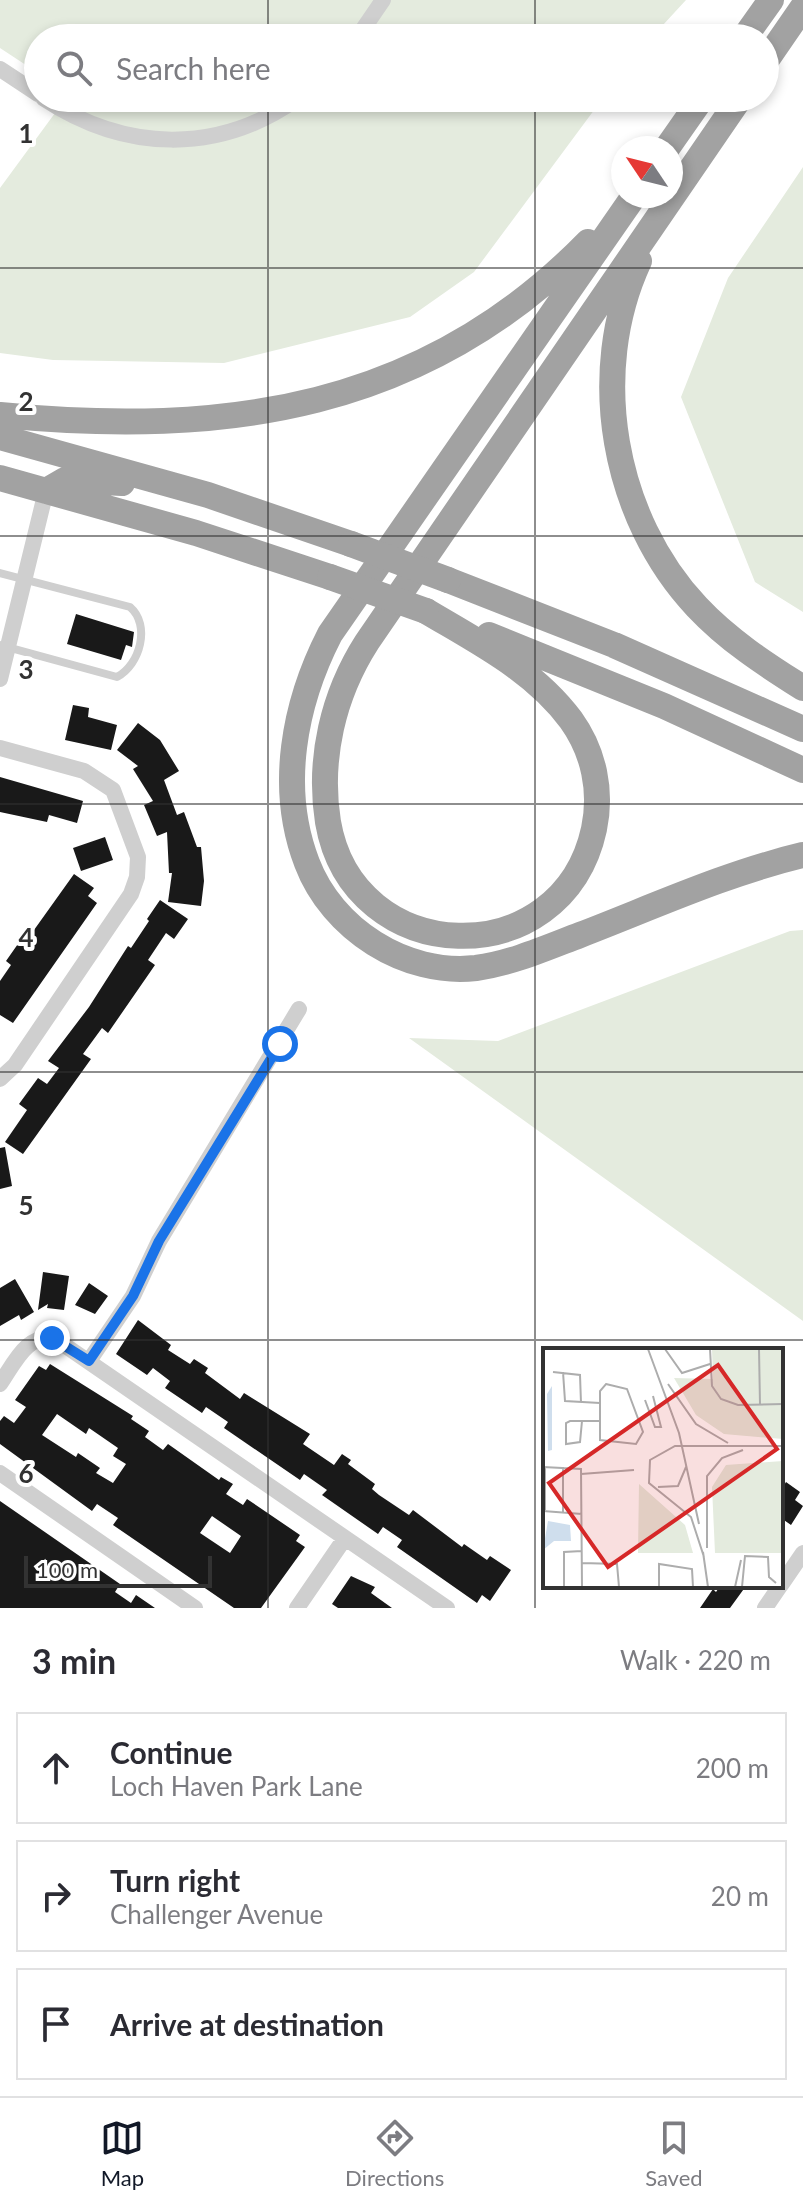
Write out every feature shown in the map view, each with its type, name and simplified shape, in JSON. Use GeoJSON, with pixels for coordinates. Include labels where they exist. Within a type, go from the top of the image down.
{"type":"FeatureCollection","features":[{"type":"Feature","properties":{"kind":"highway"},"geometry":{"type":"LineString","coordinates":[[754,24],[771,0]]}},
{"type":"Feature","properties":{"kind":"highway"},"geometry":{"type":"LineString","coordinates":[[779,42],[803,7]]}},
{"type":"Feature","properties":{"kind":"highway"},"geometry":{"type":"LineString","coordinates":[[675,136],[692,112]]}},
{"type":"Feature","properties":{"kind":"highway"},"geometry":{"type":"LineString","coordinates":[[426,611],[503,657],[539,685],[582,738],[595,776],[596,819],[585,859],[574,877],[544,910],[525,921],[489,934],[454,937],[409,926],[383,912],[351,880],[335,849],[326,806],[326,767],[334,716],[348,676],[367,642],[730,112]]}},
{"type":"Feature","properties":{"kind":"highway"},"geometry":{"type":"LineString","coordinates":[[694,164],[637,265],[621,312],[612,390],[617,443],[640,522],[679,587],[730,639],[803,688]]}},
{"type":"Feature","properties":{"kind":"highway"},"geometry":{"type":"LineString","coordinates":[[0,415],[99,421],[212,417],[294,406],[377,382],[432,359],[519,306],[552,279],[621,208]]}},
{"type":"Feature","properties":{"kind":"highway"},"geometry":{"type":"LineString","coordinates":[[625,208],[330,634],[309,682],[296,732],[292,784],[298,837],[320,890],[352,927],[397,955],[453,968],[474,968],[524,956],[767,865],[803,855]]}},
{"type":"Feature","properties":{"kind":"highway"},"geometry":{"type":"LineString","coordinates":[[0,437],[208,495],[351,544],[614,645],[803,729]]}},
{"type":"Feature","properties":{"kind":"highway"},"geometry":{"type":"LineString","coordinates":[[0,478],[196,533],[426,611],[664,706],[803,770]]}},
{"type":"Feature","properties":{"kind":"highway"},"geometry":{"type":"LineString","coordinates":[[46,491],[65,480],[89,479],[208,495]]}},
{"type":"Feature","properties":{"kind":"street"},"geometry":{"type":"LineString","coordinates":[[367,24],[383,0]]}},
{"type":"Feature","properties":{"kind":"street"},"geometry":{"type":"LineString","coordinates":[[0,69],[24,85]]}},
{"type":"Feature","properties":{"kind":"street"},"geometry":{"type":"LineString","coordinates":[[64,112],[109,131],[146,140],[194,140],[237,131],[279,112]]}},
{"type":"Feature","properties":{"kind":"street"},"geometry":{"type":"LineString","coordinates":[[0,679],[4,646],[25,580],[46,491]]}},
{"type":"Feature","properties":{"kind":"street"},"geometry":{"type":"LineString","coordinates":[[0,748],[84,771],[105,782],[118,800],[138,867],[131,894],[15,1065],[0,1079]]}},
{"type":"Feature","properties":{"kind":"street"},"geometry":{"type":"LineString","coordinates":[[89,1361],[133,1296],[159,1241],[248,1099],[299,1009]]}},
{"type":"Feature","properties":{"kind":"street"},"geometry":{"type":"LineString","coordinates":[[0,1384],[23,1350],[40,1339],[57,1340],[447,1608]]}},
{"type":"Feature","properties":{"kind":"street"},"geometry":{"type":"LineString","coordinates":[[0,1473],[195,1608]]}},
{"type":"Feature","properties":{"kind":"street"},"geometry":{"type":"LineString","coordinates":[[297,1608],[345,1538]]}},
{"type":"Feature","properties":{"kind":"street"},"geometry":{"type":"LineString","coordinates":[[783,1583],[803,1553]]}},
{"type":"Feature","properties":{"kind":"street"},"geometry":{"type":"LineString","coordinates":[[765,1608],[780,1588]]}},
{"type":"Feature","properties":{"kind":"lane"},"geometry":{"type":"LineString","coordinates":[[0,573],[130,607],[139,618],[141,641],[130,666],[117,677],[4,646]]}},
{"type":"Feature","properties":{"kind":"shaded area"},"geometry":{"type":"Polygon","coordinates":[[[0,0],[686,0],[664,24],[24,24],[24,64],[0,48],[0,0]]]}},
{"type":"Feature","properties":{"kind":"shaded area"},"geometry":{"type":"Polygon","coordinates":[[[56,112],[593,112],[474,272],[410,317],[224,363],[53,360],[0,353],[0,188],[56,112]]]}},
{"type":"Feature","properties":{"kind":"shaded area"},"geometry":{"type":"Polygon","coordinates":[[[803,167],[803,612],[755,582],[681,397],[728,278],[803,167]]]}},
{"type":"Feature","properties":{"kind":"shaded area"},"geometry":{"type":"Polygon","coordinates":[[[803,930],[803,1321],[409,1038],[498,1041],[790,931],[803,930]]]}},
{"type":"Feature","properties":{"kind":"building"},"geometry":{"type":"Polygon","coordinates":[[[76,614],[134,632],[132,647],[126,645],[121,660],[67,644],[76,614]]]}},
{"type":"Feature","properties":{"kind":"building"},"geometry":{"type":"Polygon","coordinates":[[[73,705],[89,708],[88,717],[117,725],[111,750],[65,740],[73,705]]]}},
{"type":"Feature","properties":{"kind":"building"},"geometry":{"type":"Polygon","coordinates":[[[138,723],[160,740],[179,771],[164,780],[177,815],[184,812],[197,847],[201,847],[204,881],[201,906],[168,902],[172,873],[169,873],[167,832],[157,836],[144,805],[153,801],[133,769],[138,766],[117,750],[138,723]]]}},
{"type":"Feature","properties":{"kind":"building"},"geometry":{"type":"Polygon","coordinates":[[[0,777],[83,801],[77,823],[49,815],[47,822],[0,812],[0,777]]]}},
{"type":"Feature","properties":{"kind":"building"},"geometry":{"type":"Polygon","coordinates":[[[105,837],[113,860],[81,871],[73,848],[105,837]]]}},
{"type":"Feature","properties":{"kind":"building"},"geometry":{"type":"Polygon","coordinates":[[[74,874],[94,888],[88,896],[97,903],[13,1023],[0,1015],[0,981],[11,965],[6,961],[20,941],[24,944],[74,874]]]}},
{"type":"Feature","properties":{"kind":"building"},"geometry":{"type":"Polygon","coordinates":[[[160,900],[188,919],[174,939],[166,933],[148,960],[155,965],[108,1033],[102,1028],[83,1054],[91,1059],[23,1154],[5,1142],[27,1110],[19,1104],[38,1078],[47,1084],[59,1068],[48,1061],[89,1007],[128,946],[131,948],[160,900]]]}},
{"type":"Feature","properties":{"kind":"building"},"geometry":{"type":"Polygon","coordinates":[[[5,1147],[12,1186],[0,1189],[0,1148],[5,1147]]]}},
{"type":"Feature","properties":{"kind":"building"},"geometry":{"type":"Polygon","coordinates":[[[43,1272],[69,1276],[64,1310],[47,1308],[48,1304],[38,1310],[43,1272]]]}},
{"type":"Feature","properties":{"kind":"building"},"geometry":{"type":"Polygon","coordinates":[[[15,1279],[34,1312],[21,1320],[19,1315],[0,1326],[0,1288],[15,1279]]]}},
{"type":"Feature","properties":{"kind":"building"},"geometry":{"type":"Polygon","coordinates":[[[89,1283],[108,1296],[95,1314],[75,1305],[89,1283]]]}},
{"type":"Feature","properties":{"kind":"building"},"geometry":{"type":"Polygon","coordinates":[[[138,1320],[171,1345],[168,1350],[190,1364],[194,1359],[208,1368],[205,1373],[240,1399],[244,1393],[310,1434],[303,1444],[334,1465],[342,1454],[351,1460],[348,1464],[375,1484],[372,1489],[379,1495],[409,1515],[413,1510],[462,1547],[464,1544],[487,1560],[490,1556],[511,1570],[490,1601],[482,1595],[477,1603],[397,1547],[402,1540],[383,1527],[378,1534],[322,1495],[327,1490],[304,1474],[300,1480],[224,1428],[228,1422],[206,1407],[202,1413],[165,1388],[170,1381],[153,1368],[147,1375],[116,1354],[138,1320]]]}},
{"type":"Feature","properties":{"kind":"building"},"geometry":{"type":"Polygon","coordinates":[[[50,1364],[133,1416],[131,1419],[149,1431],[145,1437],[163,1450],[168,1444],[219,1480],[221,1477],[233,1484],[226,1494],[243,1505],[247,1499],[300,1535],[296,1541],[305,1547],[261,1608],[234,1608],[113,1525],[118,1518],[97,1504],[92,1511],[0,1444],[0,1421],[4,1416],[14,1423],[26,1407],[15,1400],[39,1366],[46,1370],[50,1364]],[[57,1414],[42,1435],[76,1457],[78,1453],[100,1468],[96,1473],[113,1483],[126,1464],[113,1456],[118,1448],[89,1428],[86,1434],[57,1414]],[[212,1516],[200,1533],[230,1553],[241,1536],[212,1516]]]}},
{"type":"Feature","properties":{"kind":"building"},"geometry":{"type":"Polygon","coordinates":[[[786,1482],[800,1492],[795,1500],[803,1506],[791,1525],[783,1519],[783,1487],[786,1482]]]}},
{"type":"Feature","properties":{"kind":"building"},"geometry":{"type":"Polygon","coordinates":[[[0,1501],[120,1584],[115,1592],[131,1603],[136,1595],[155,1608],[0,1608],[0,1501]]]}},
{"type":"Feature","properties":{"kind":"building"},"geometry":{"type":"Polygon","coordinates":[[[351,1576],[375,1587],[371,1593],[392,1608],[338,1608],[332,1604],[351,1576]]]}},
{"type":"Feature","properties":{"kind":"building"},"geometry":{"type":"Polygon","coordinates":[[[719,1588],[745,1588],[730,1608],[700,1608],[713,1589],[716,1592],[719,1588]]]}},
{"type":"Feature","properties":{"kind":"route"},"geometry":{"type":"LineString","coordinates":[[52,1338],[89,1361],[139,1287],[159,1241],[280,1044]]}}]}
